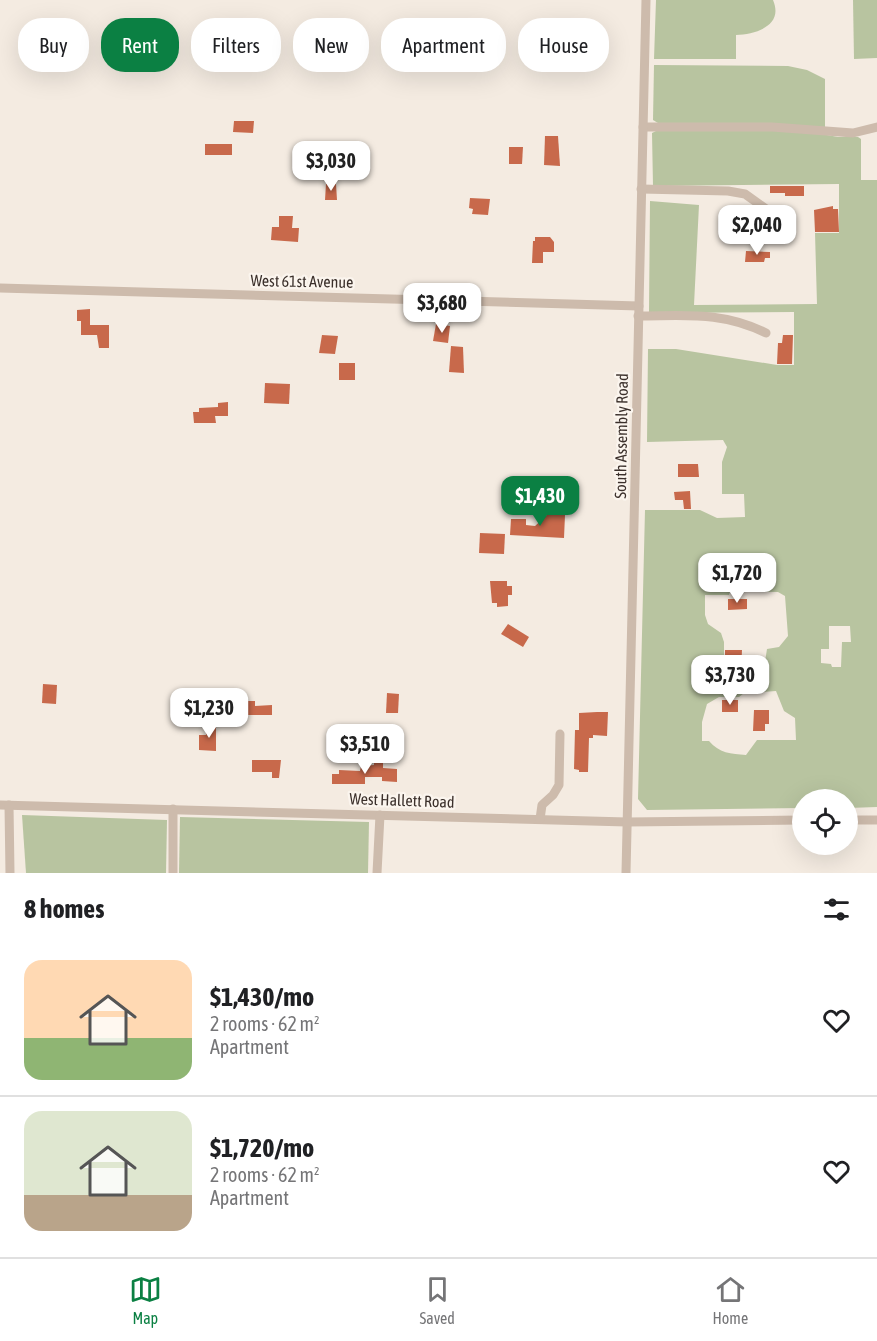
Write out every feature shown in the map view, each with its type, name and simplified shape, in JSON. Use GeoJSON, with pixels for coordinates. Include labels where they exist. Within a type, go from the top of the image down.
{"type":"FeatureCollection","features":[{"type":"Feature","properties":{"kind":"street","name":"South Assembly Road"},"geometry":{"type":"LineString","coordinates":[[626,873],[646,0]]}},
{"type":"Feature","properties":{"kind":"street"},"geometry":{"type":"LineString","coordinates":[[643,127],[772,127],[853,133],[877,127]]}},
{"type":"Feature","properties":{"kind":"street"},"geometry":{"type":"LineString","coordinates":[[641,189],[728,191],[745,194],[773,214]]}},
{"type":"Feature","properties":{"kind":"street","name":"West 61st Avenue"},"geometry":{"type":"LineString","coordinates":[[0,288],[638,311],[723,317],[743,322],[766,333]]}},
{"type":"Feature","properties":{"kind":"street"},"geometry":{"type":"LineString","coordinates":[[540,819],[542,805],[559,785],[560,734]]}},
{"type":"Feature","properties":{"kind":"street"},"geometry":{"type":"LineString","coordinates":[[4,805],[10,873]]}},
{"type":"Feature","properties":{"kind":"street","name":"West Hallett Road"},"geometry":{"type":"LineString","coordinates":[[4,805],[627,822],[792,820]]}},
{"type":"Feature","properties":{"kind":"street"},"geometry":{"type":"LineString","coordinates":[[173,809],[173,873]]}},
{"type":"Feature","properties":{"kind":"street"},"geometry":{"type":"LineString","coordinates":[[377,873],[380,815]]}},
{"type":"Feature","properties":{"kind":"street"},"geometry":{"type":"LineString","coordinates":[[858,820],[877,820]]}},
{"type":"Feature","properties":{"kind":"green space"},"geometry":{"type":"Polygon","coordinates":[[[656,0],[773,0],[775,16],[766,27],[752,33],[736,35],[736,59],[654,59],[656,0]]]}},
{"type":"Feature","properties":{"kind":"green space"},"geometry":{"type":"Polygon","coordinates":[[[853,0],[877,0],[877,58],[854,59],[853,0]]]}},
{"type":"Feature","properties":{"kind":"green space"},"geometry":{"type":"Polygon","coordinates":[[[654,65],[788,66],[807,70],[825,79],[825,127],[658,123],[653,120],[654,65]]]}},
{"type":"Feature","properties":{"kind":"green space"},"geometry":{"type":"Polygon","coordinates":[[[658,130],[805,131],[838,137],[858,137],[861,139],[861,180],[877,180],[877,807],[858,808],[858,789],[792,789],[792,808],[647,810],[638,799],[645,510],[700,510],[717,518],[745,517],[744,494],[722,494],[722,462],[727,447],[723,440],[647,442],[648,349],[676,349],[777,365],[794,365],[794,312],[649,313],[650,201],[699,205],[694,305],[817,304],[815,233],[839,233],[839,184],[653,186],[652,133],[658,130]],[[730,591],[729,595],[705,595],[705,615],[708,624],[721,633],[724,642],[724,675],[743,675],[743,669],[764,668],[767,649],[779,647],[788,636],[785,596],[778,592],[730,591]],[[829,626],[829,649],[821,649],[821,663],[841,667],[842,642],[851,642],[850,626],[829,626]],[[776,691],[744,693],[739,697],[719,697],[707,704],[702,722],[702,741],[709,741],[726,752],[746,755],[757,740],[796,740],[795,718],[784,711],[776,691]]]}},
{"type":"Feature","properties":{"kind":"green space"},"geometry":{"type":"Polygon","coordinates":[[[22,815],[167,820],[166,873],[26,873],[22,815]]]}},
{"type":"Feature","properties":{"kind":"green space"},"geometry":{"type":"Polygon","coordinates":[[[180,817],[369,822],[368,873],[179,873],[180,817]]]}},
{"type":"Feature","properties":{"kind":"building"},"geometry":{"type":"Polygon","coordinates":[[[234,121],[254,121],[253,133],[233,132],[234,121]]]}},
{"type":"Feature","properties":{"kind":"building"},"geometry":{"type":"Polygon","coordinates":[[[545,136],[558,136],[560,166],[544,165],[545,136]]]}},
{"type":"Feature","properties":{"kind":"building"},"geometry":{"type":"Polygon","coordinates":[[[205,144],[232,144],[232,155],[205,155],[205,144]]]}},
{"type":"Feature","properties":{"kind":"building"},"geometry":{"type":"Polygon","coordinates":[[[509,147],[523,147],[522,164],[509,164],[509,147]]]}},
{"type":"Feature","properties":{"kind":"building"},"geometry":{"type":"Polygon","coordinates":[[[326,184],[336,184],[337,200],[325,200],[326,184]]]}},
{"type":"Feature","properties":{"kind":"building"},"geometry":{"type":"Polygon","coordinates":[[[770,186],[804,186],[804,196],[770,193],[770,186]]]}},
{"type":"Feature","properties":{"kind":"building"},"geometry":{"type":"Polygon","coordinates":[[[470,198],[490,199],[488,215],[472,214],[473,209],[469,208],[470,198]]]}},
{"type":"Feature","properties":{"kind":"building"},"geometry":{"type":"Polygon","coordinates":[[[833,206],[833,209],[838,209],[839,232],[815,232],[814,210],[833,206]]]}},
{"type":"Feature","properties":{"kind":"building"},"geometry":{"type":"Polygon","coordinates":[[[279,216],[293,216],[292,228],[299,228],[298,242],[271,240],[272,227],[279,227],[279,216]]]}},
{"type":"Feature","properties":{"kind":"building"},"geometry":{"type":"Polygon","coordinates":[[[535,237],[550,237],[554,242],[554,252],[543,252],[543,263],[532,263],[535,237]]]}},
{"type":"Feature","properties":{"kind":"building"},"geometry":{"type":"Polygon","coordinates":[[[746,251],[770,252],[770,258],[765,258],[764,262],[745,262],[746,251]]]}},
{"type":"Feature","properties":{"kind":"building"},"geometry":{"type":"Polygon","coordinates":[[[90,309],[90,325],[109,325],[109,348],[99,348],[97,335],[81,335],[81,321],[77,321],[77,310],[90,309]]]}},
{"type":"Feature","properties":{"kind":"building"},"geometry":{"type":"Polygon","coordinates":[[[436,324],[450,326],[448,343],[433,341],[436,324]]]}},
{"type":"Feature","properties":{"kind":"building"},"geometry":{"type":"Polygon","coordinates":[[[322,335],[338,336],[335,354],[319,353],[322,335]]]}},
{"type":"Feature","properties":{"kind":"building"},"geometry":{"type":"Polygon","coordinates":[[[783,335],[793,335],[792,364],[777,364],[778,343],[782,343],[783,335]]]}},
{"type":"Feature","properties":{"kind":"building"},"geometry":{"type":"Polygon","coordinates":[[[451,346],[463,347],[464,373],[449,372],[451,346]]]}},
{"type":"Feature","properties":{"kind":"building"},"geometry":{"type":"Polygon","coordinates":[[[339,363],[355,363],[355,380],[339,380],[339,363]]]}},
{"type":"Feature","properties":{"kind":"building"},"geometry":{"type":"Polygon","coordinates":[[[265,383],[290,384],[289,404],[264,403],[265,383]]]}},
{"type":"Feature","properties":{"kind":"building"},"geometry":{"type":"Polygon","coordinates":[[[228,402],[228,416],[215,416],[216,423],[194,423],[193,412],[199,412],[199,408],[218,407],[218,403],[228,402]]]}},
{"type":"Feature","properties":{"kind":"building"},"geometry":{"type":"Polygon","coordinates":[[[678,464],[698,464],[699,477],[678,477],[678,464]]]}},
{"type":"Feature","properties":{"kind":"building"},"geometry":{"type":"Polygon","coordinates":[[[690,491],[691,509],[684,509],[683,500],[675,500],[674,492],[690,491]]]}},
{"type":"Feature","properties":{"kind":"building"},"geometry":{"type":"Polygon","coordinates":[[[548,514],[565,515],[564,538],[510,535],[511,519],[526,519],[526,525],[535,526],[548,514]]]}},
{"type":"Feature","properties":{"kind":"building"},"geometry":{"type":"Polygon","coordinates":[[[480,533],[505,534],[504,554],[479,553],[480,533]]]}},
{"type":"Feature","properties":{"kind":"building"},"geometry":{"type":"Polygon","coordinates":[[[490,581],[507,581],[507,586],[512,586],[512,595],[508,595],[508,606],[497,607],[497,603],[492,603],[490,581]]]}},
{"type":"Feature","properties":{"kind":"building"},"geometry":{"type":"Polygon","coordinates":[[[728,599],[747,599],[747,609],[728,610],[728,599]]]}},
{"type":"Feature","properties":{"kind":"building"},"geometry":{"type":"Polygon","coordinates":[[[508,624],[529,637],[523,647],[501,634],[508,624]]]}},
{"type":"Feature","properties":{"kind":"building"},"geometry":{"type":"Polygon","coordinates":[[[725,650],[742,650],[741,670],[725,669],[725,650]]]}},
{"type":"Feature","properties":{"kind":"building"},"geometry":{"type":"Polygon","coordinates":[[[43,684],[57,685],[56,704],[42,703],[43,684]]]}},
{"type":"Feature","properties":{"kind":"building"},"geometry":{"type":"Polygon","coordinates":[[[387,693],[399,694],[398,713],[386,713],[387,693]]]}},
{"type":"Feature","properties":{"kind":"building"},"geometry":{"type":"Polygon","coordinates":[[[722,700],[738,700],[738,712],[722,712],[722,700]]]}},
{"type":"Feature","properties":{"kind":"building"},"geometry":{"type":"Polygon","coordinates":[[[240,701],[255,701],[255,706],[272,705],[272,715],[240,715],[240,701]]]}},
{"type":"Feature","properties":{"kind":"building"},"geometry":{"type":"Polygon","coordinates":[[[754,710],[769,710],[769,724],[765,724],[765,731],[753,731],[754,710]]]}},
{"type":"Feature","properties":{"kind":"building"},"geometry":{"type":"Polygon","coordinates":[[[608,712],[607,736],[593,735],[593,738],[589,738],[588,772],[579,772],[574,769],[575,730],[579,730],[579,713],[608,712]]]}},
{"type":"Feature","properties":{"kind":"building"},"geometry":{"type":"Polygon","coordinates":[[[206,724],[216,724],[216,751],[199,750],[199,735],[206,735],[206,724]]]}},
{"type":"Feature","properties":{"kind":"building"},"geometry":{"type":"Polygon","coordinates":[[[252,760],[281,760],[279,778],[272,778],[272,772],[252,772],[252,760]]]}},
{"type":"Feature","properties":{"kind":"building"},"geometry":{"type":"Polygon","coordinates":[[[374,763],[383,763],[383,768],[397,769],[397,782],[382,781],[382,777],[365,777],[365,784],[332,784],[332,774],[339,774],[339,770],[360,771],[361,766],[374,765],[374,763]]]}}]}
